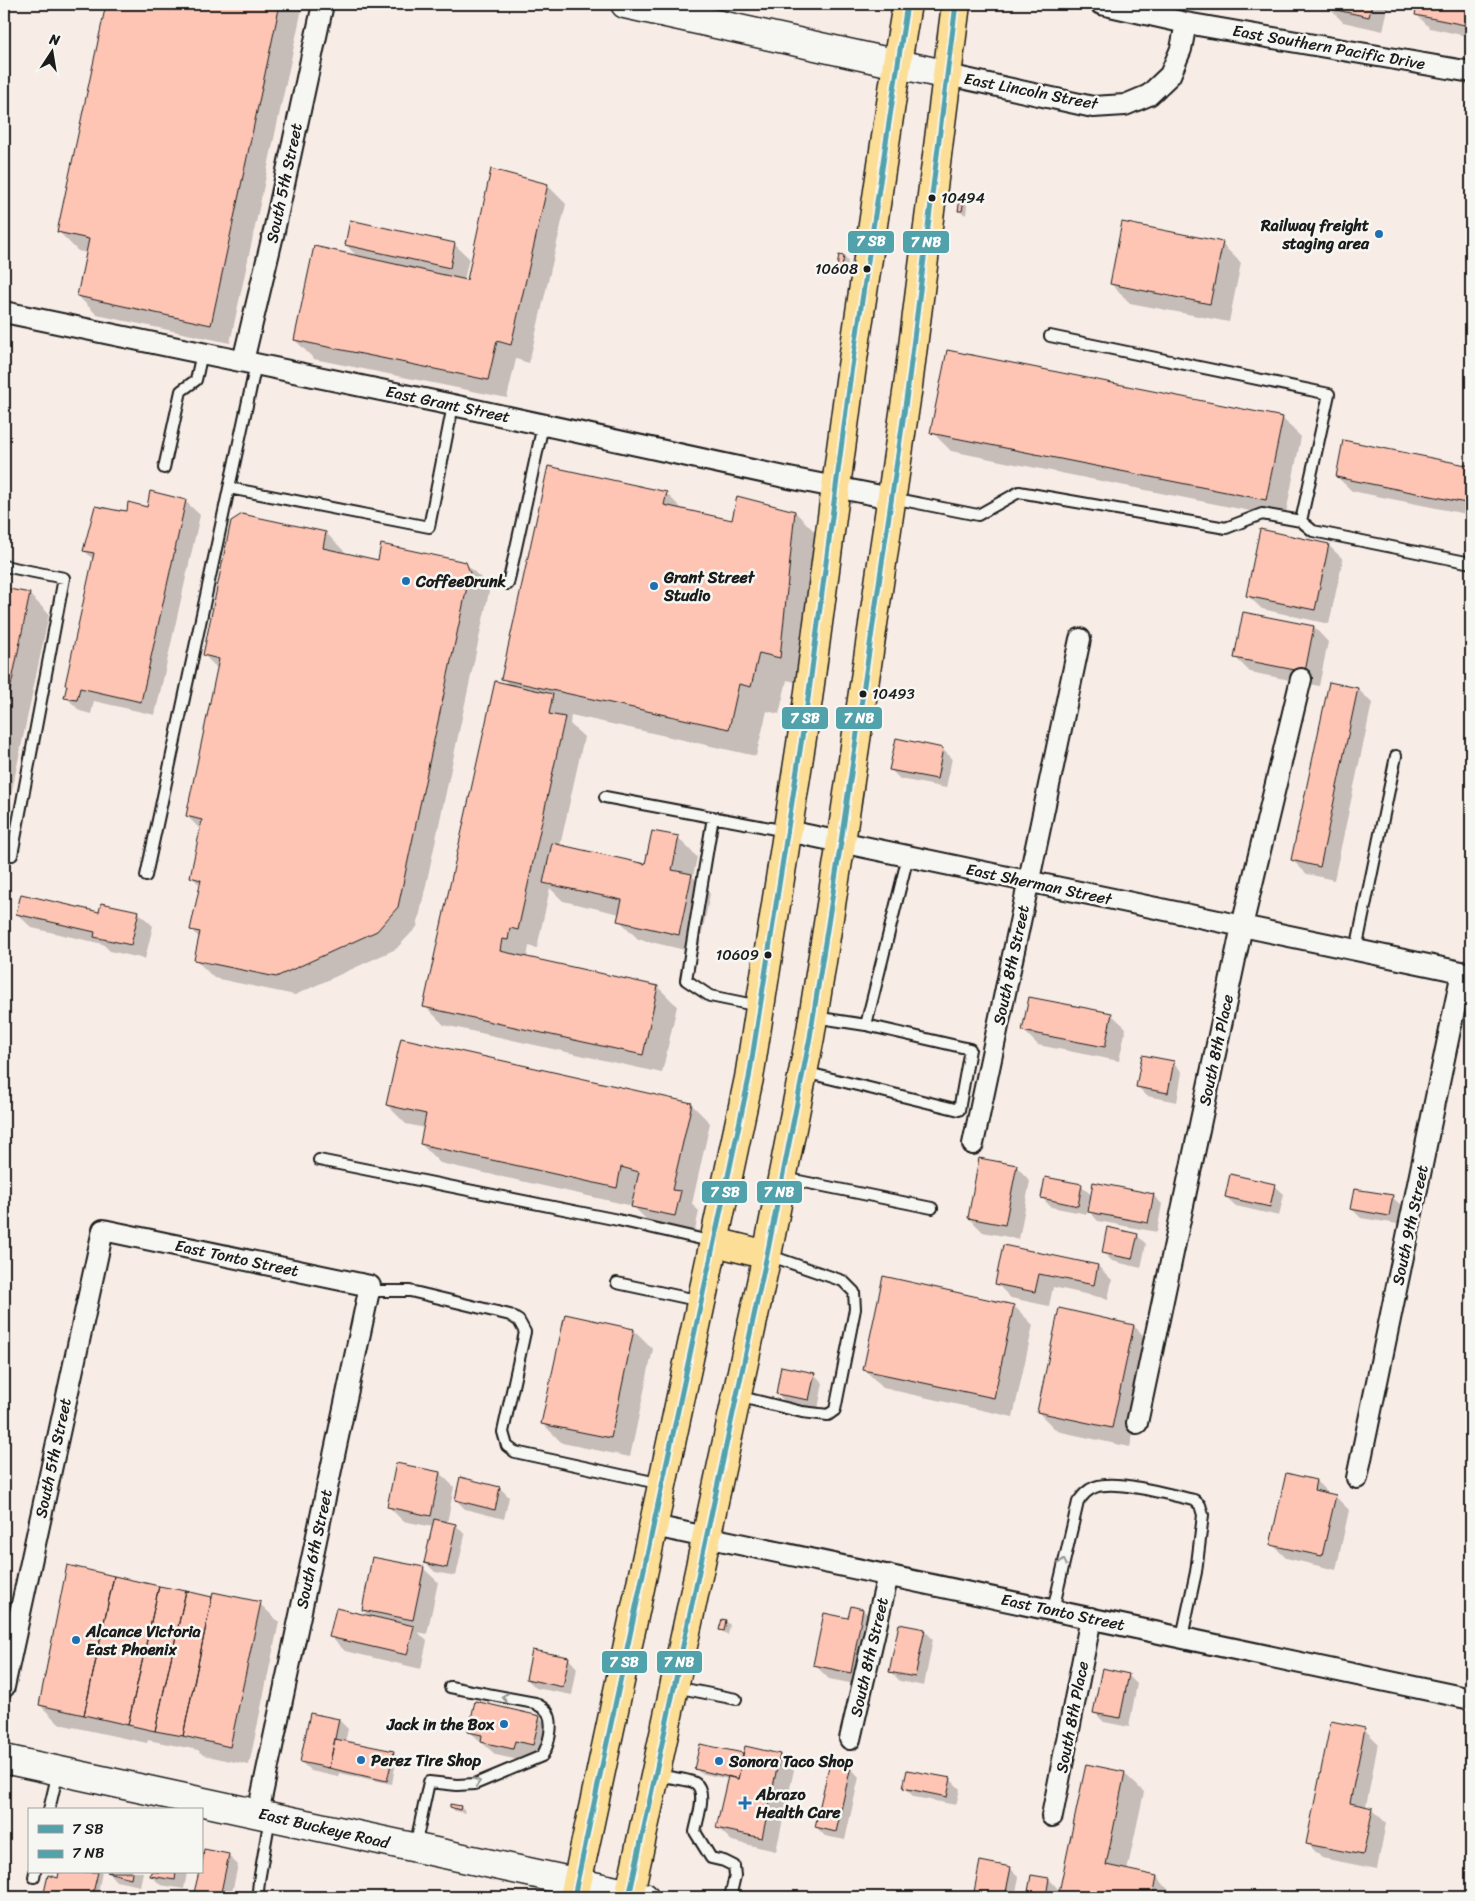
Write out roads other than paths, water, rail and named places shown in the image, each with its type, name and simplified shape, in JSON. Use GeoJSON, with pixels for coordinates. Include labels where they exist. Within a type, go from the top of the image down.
{"type":"FeatureCollection","features":[{"type":"Feature","properties":{"kind":"main road","name":"East Lincoln Street"},"geometry":{"type":"LineString","coordinates":[[625,4],[691,11],[948,74]]}},
{"type":"Feature","properties":{"kind":"main road"},"geometry":{"type":"LineString","coordinates":[[576,1890],[749,1078],[808,700],[851,373],[907,4]]}},
{"type":"Feature","properties":{"kind":"main road"},"geometry":{"type":"LineString","coordinates":[[634,1896],[655,1775],[783,1178],[813,1017],[841,842],[908,386],[956,4]]}},
{"type":"Feature","properties":{"kind":"main road"},"geometry":{"type":"LineString","coordinates":[[715,1242],[767,1254]]}},
{"type":"Feature","properties":{"kind":"main road","name":"East Buckeye Road"},"geometry":{"type":"LineString","coordinates":[[4,1759],[415,1848],[576,1890],[634,1896]]}},
{"type":"Feature","properties":{"kind":"street","name":"South 5th Street"},"geometry":{"type":"LineString","coordinates":[[250,363],[274,231],[323,4]]}},
{"type":"Feature","properties":{"kind":"street","name":"East Southern Pacific Drive"},"geometry":{"type":"LineString","coordinates":[[1101,4],[1186,23],[1471,72]]}},
{"type":"Feature","properties":{"kind":"street","name":"East Lincoln Street"},"geometry":{"type":"LineString","coordinates":[[948,74],[1093,107],[1125,105],[1150,95],[1170,75],[1181,49],[1186,23]]}},
{"type":"Feature","properties":{"kind":"street","name":"East Grant Street"},"geometry":{"type":"LineString","coordinates":[[4,312],[892,498]]}},
{"type":"Feature","properties":{"kind":"street","name":"South 8th Street"},"geometry":{"type":"LineString","coordinates":[[973,1144],[1080,639]]}},
{"type":"Feature","properties":{"kind":"street","name":"South 8th Place"},"geometry":{"type":"LineString","coordinates":[[1137,1423],[1242,926],[1301,679]]}},
{"type":"Feature","properties":{"kind":"street","name":"East Sherman Street"},"geometry":{"type":"LineString","coordinates":[[788,832],[1466,973]]}},
{"type":"Feature","properties":{"kind":"street","name":"South 9th Street"},"geometry":{"type":"LineString","coordinates":[[1358,1478],[1466,973]]}},
{"type":"Feature","properties":{"kind":"street","name":"South 5th Street"},"geometry":{"type":"LineString","coordinates":[[4,1687],[103,1230]]}},
{"type":"Feature","properties":{"kind":"street","name":"East Tonto Street"},"geometry":{"type":"LineString","coordinates":[[103,1230],[369,1292]]}},
{"type":"Feature","properties":{"kind":"street","name":"South 6th Street"},"geometry":{"type":"LineString","coordinates":[[264,1814],[369,1292]]}},
{"type":"Feature","properties":{"kind":"street","name":"East Tonto Street"},"geometry":{"type":"LineString","coordinates":[[654,1526],[1471,1699]]}},
{"type":"Feature","properties":{"kind":"street","name":"South 8th Street"},"geometry":{"type":"LineString","coordinates":[[850,1739],[888,1575]]}},
{"type":"Feature","properties":{"kind":"street","name":"South 8th Place"},"geometry":{"type":"LineString","coordinates":[[1052,1816],[1091,1618]]}},
{"type":"Feature","properties":{"kind":"lane"},"geometry":{"type":"LineString","coordinates":[[1050,336],[1329,394],[1301,521]]}},
{"type":"Feature","properties":{"kind":"lane"},"geometry":{"type":"LineString","coordinates":[[164,468],[181,391],[196,380],[202,353]]}},
{"type":"Feature","properties":{"kind":"lane"},"geometry":{"type":"LineString","coordinates":[[146,876],[229,488],[250,363]]}},
{"type":"Feature","properties":{"kind":"lane"},"geometry":{"type":"LineString","coordinates":[[229,488],[430,528],[453,405]]}},
{"type":"Feature","properties":{"kind":"lane"},"geometry":{"type":"LineString","coordinates":[[508,584],[543,425]]}},
{"type":"Feature","properties":{"kind":"lane"},"geometry":{"type":"LineString","coordinates":[[892,498],[978,515],[1019,492],[1226,528],[1262,514],[1301,521],[1313,531],[1471,563]]}},
{"type":"Feature","properties":{"kind":"lane"},"geometry":{"type":"LineString","coordinates":[[4,566],[64,578],[12,855],[4,853]]}},
{"type":"Feature","properties":{"kind":"lane"},"geometry":{"type":"LineString","coordinates":[[1356,950],[1396,756]]}},
{"type":"Feature","properties":{"kind":"lane","name":"East Sherman Street"},"geometry":{"type":"LineString","coordinates":[[605,797],[788,832]]}},
{"type":"Feature","properties":{"kind":"lane"},"geometry":{"type":"LineString","coordinates":[[713,817],[686,980],[710,996],[761,1007]]}},
{"type":"Feature","properties":{"kind":"lane"},"geometry":{"type":"LineString","coordinates":[[866,1025],[908,856]]}},
{"type":"Feature","properties":{"kind":"lane"},"geometry":{"type":"LineString","coordinates":[[803,1072],[959,1110],[970,1050],[866,1025],[813,1017]]}},
{"type":"Feature","properties":{"kind":"lane"},"geometry":{"type":"LineString","coordinates":[[320,1160],[618,1220],[715,1242]]}},
{"type":"Feature","properties":{"kind":"lane"},"geometry":{"type":"LineString","coordinates":[[783,1178],[932,1208]]}},
{"type":"Feature","properties":{"kind":"lane"},"geometry":{"type":"LineString","coordinates":[[736,1396],[802,1412],[828,1414],[835,1410],[855,1309],[854,1292],[843,1281],[767,1254]]}},
{"type":"Feature","properties":{"kind":"lane"},"geometry":{"type":"LineString","coordinates":[[617,1283],[702,1302]]}},
{"type":"Feature","properties":{"kind":"lane"},"geometry":{"type":"LineString","coordinates":[[369,1292],[410,1291],[510,1315],[519,1321],[525,1332],[503,1432],[507,1446],[515,1452],[663,1484]]}},
{"type":"Feature","properties":{"kind":"lane"},"geometry":{"type":"LineString","coordinates":[[1053,1610],[1078,1502],[1085,1492],[1096,1486],[1121,1485],[1194,1500],[1200,1505],[1204,1515],[1196,1572],[1182,1638]]}},
{"type":"Feature","properties":{"kind":"lane"},"geometry":{"type":"LineString","coordinates":[[674,1686],[736,1699]]}},
{"type":"Feature","properties":{"kind":"lane"},"geometry":{"type":"LineString","coordinates":[[415,1848],[429,1782],[457,1785],[475,1784],[542,1756],[548,1747],[550,1722],[548,1713],[544,1708],[535,1703],[450,1688]]}},
{"type":"Feature","properties":{"kind":"lane"},"geometry":{"type":"LineString","coordinates":[[49,1808],[58,1771]]}},
{"type":"Feature","properties":{"kind":"lane"},"geometry":{"type":"LineString","coordinates":[[655,1775],[695,1783],[700,1790],[702,1797],[695,1832],[711,1858],[734,1866],[730,1897]]}},
{"type":"Feature","properties":{"kind":"lane"},"geometry":{"type":"LineString","coordinates":[[260,1897],[258,1891],[264,1814]]}},
{"type":"Feature","properties":{"kind":"place","name":"10494"},"geometry":{"type":"Point","coordinates":[932,198]}},
{"type":"Feature","properties":{"kind":"place","name":"Railway freight staging area"},"geometry":{"type":"Point","coordinates":[1379,234]}},
{"type":"Feature","properties":{"kind":"place","name":"10608"},"geometry":{"type":"Point","coordinates":[867,269]}},
{"type":"Feature","properties":{"kind":"place","name":"CoffeeDrunk"},"geometry":{"type":"Point","coordinates":[406,581]}},
{"type":"Feature","properties":{"kind":"place","name":"Grant Street Studio"},"geometry":{"type":"Point","coordinates":[654,586]}},
{"type":"Feature","properties":{"kind":"place","name":"10493"},"geometry":{"type":"Point","coordinates":[863,694]}},
{"type":"Feature","properties":{"kind":"place","name":"10609"},"geometry":{"type":"Point","coordinates":[768,955]}},
{"type":"Feature","properties":{"kind":"place","name":"Alcance Victoria East Phoenix"},"geometry":{"type":"Point","coordinates":[76,1640]}},
{"type":"Feature","properties":{"kind":"place","name":"Jack in the Box"},"geometry":{"type":"Point","coordinates":[504,1724]}},
{"type":"Feature","properties":{"kind":"place","name":"Perez Tire Shop"},"geometry":{"type":"Point","coordinates":[361,1760]}},
{"type":"Feature","properties":{"kind":"place","name":"Sonora Taco Shop"},"geometry":{"type":"Point","coordinates":[719,1761]}},
{"type":"Feature","properties":{"kind":"place","name":"Abrazo Health Care"},"geometry":{"type":"Point","coordinates":[745,1803]}}]}
